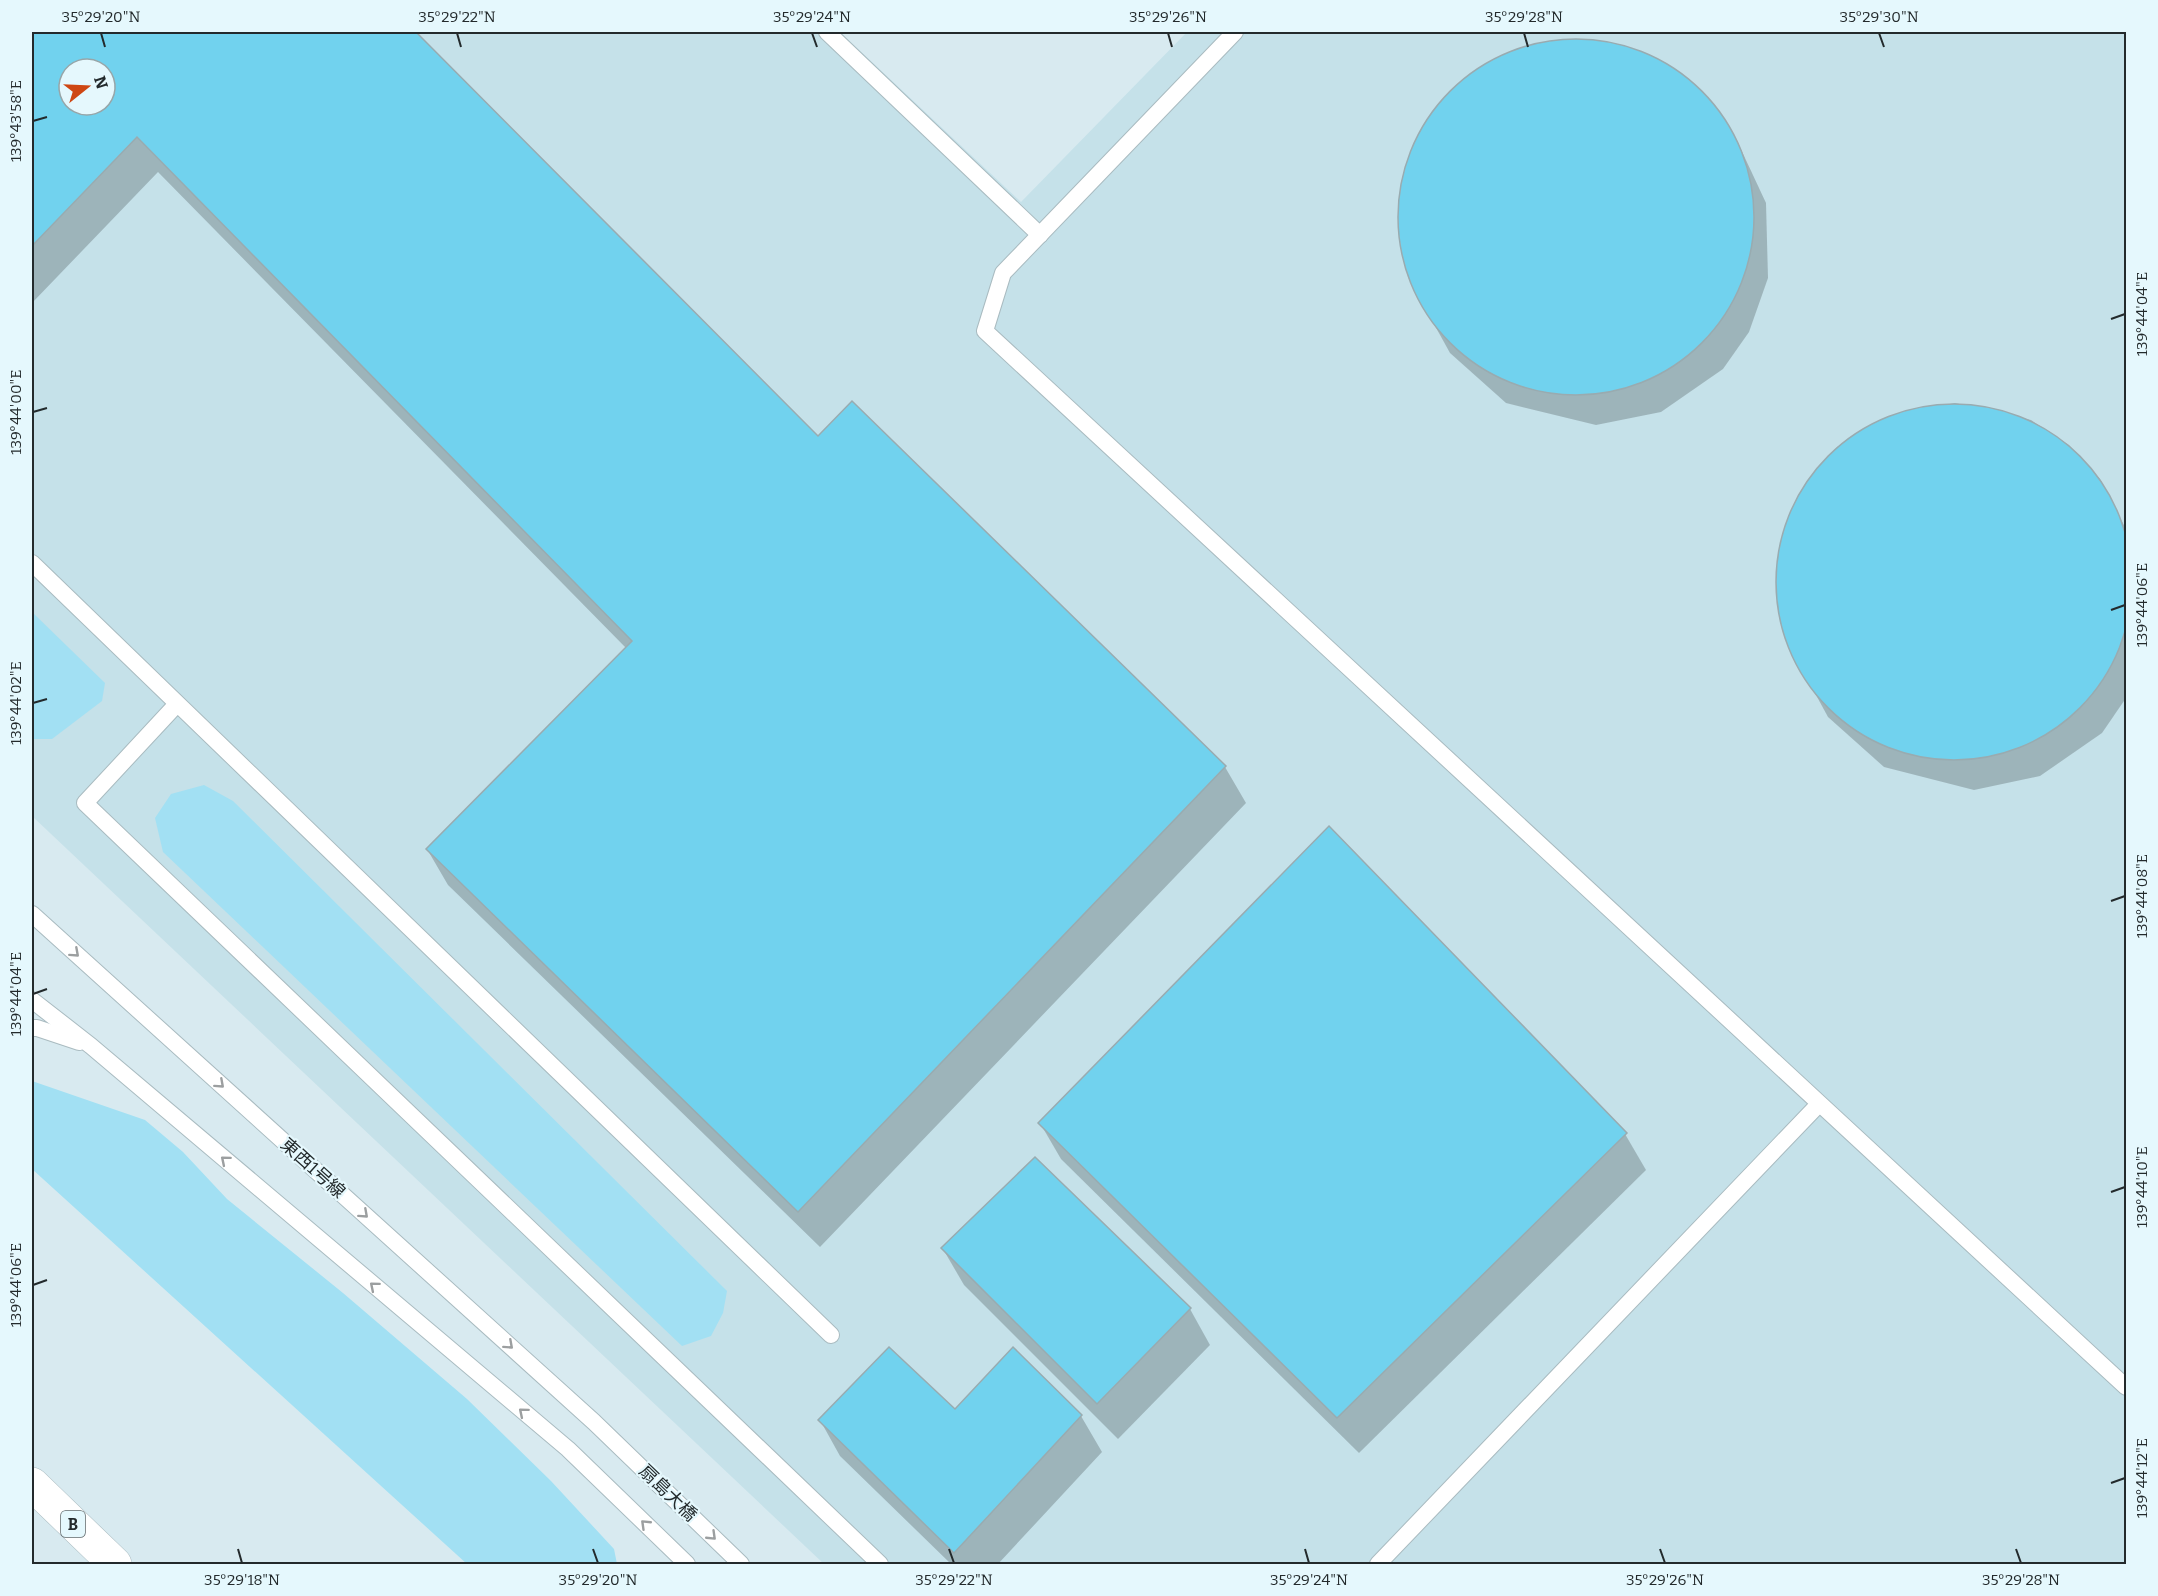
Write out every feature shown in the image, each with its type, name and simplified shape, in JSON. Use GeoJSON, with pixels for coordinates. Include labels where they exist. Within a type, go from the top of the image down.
{"type":"FeatureCollection","features":[{"type":"Feature","properties":{"kind":"highway","name":"B"},"geometry":{"type":"LineString","coordinates":[[32,1484],[115,1564]]}},
{"type":"Feature","properties":{"kind":"lane"},"geometry":{"type":"LineString","coordinates":[[827,32],[1040,235]]}},
{"type":"Feature","properties":{"kind":"lane"},"geometry":{"type":"LineString","coordinates":[[1235,32],[1003,273],[985,331],[2127,1387]]}},
{"type":"Feature","properties":{"kind":"lane"},"geometry":{"type":"LineString","coordinates":[[32,563],[831,1335]]}},
{"type":"Feature","properties":{"kind":"lane"},"geometry":{"type":"LineString","coordinates":[[177,704],[85,802],[880,1564]]}},
{"type":"Feature","properties":{"kind":"lane","name":"東西1号線"},"geometry":{"type":"LineString","coordinates":[[32,914],[594,1422]]}},
{"type":"Feature","properties":{"kind":"lane"},"geometry":{"type":"LineString","coordinates":[[32,1000],[91,1046],[568,1449],[687,1564]]}},
{"type":"Feature","properties":{"kind":"lane"},"geometry":{"type":"LineString","coordinates":[[32,1028],[91,1046]]}},
{"type":"Feature","properties":{"kind":"lane"},"geometry":{"type":"LineString","coordinates":[[1378,1564],[1820,1104]]}},
{"type":"Feature","properties":{"kind":"lane","name":"扇島大橋"},"geometry":{"type":"LineString","coordinates":[[594,1422],[741,1564]]}},
{"type":"Feature","properties":{"kind":"shaded area"},"geometry":{"type":"Polygon","coordinates":[[[32,32],[840,32],[1021,202],[1187,32],[2126,32],[2126,1564],[824,1564],[32,816],[32,32]]]}},
{"type":"Feature","properties":{"kind":"shaded area"},"geometry":{"type":"Polygon","coordinates":[[[32,612],[105,683],[102,701],[52,739],[32,739],[32,612]]]}},
{"type":"Feature","properties":{"kind":"shaded area"},"geometry":{"type":"Polygon","coordinates":[[[204,785],[233,801],[727,1291],[723,1313],[711,1336],[682,1346],[163,852],[155,818],[171,794],[204,785]]]}},
{"type":"Feature","properties":{"kind":"shaded area"},"geometry":{"type":"Polygon","coordinates":[[[32,1081],[145,1120],[183,1152],[227,1199],[343,1293],[467,1399],[551,1481],[614,1549],[617,1564],[467,1564],[32,1169],[32,1081]]]}},
{"type":"Feature","properties":{"kind":"building"},"geometry":{"type":"Polygon","coordinates":[[[32,32],[416,32],[818,436],[852,401],[1226,766],[798,1212],[426,849],[632,641],[137,137],[32,246],[32,32]]]}},
{"type":"Feature","properties":{"kind":"building"},"geometry":{"type":"Polygon","coordinates":[[[1576,39],[1611,43],[1644,53],[1675,69],[1702,91],[1724,118],[1740,149],[1750,182],[1754,217],[1750,252],[1740,285],[1724,316],[1702,343],[1675,365],[1644,381],[1611,391],[1576,395],[1541,391],[1508,381],[1477,365],[1450,343],[1428,316],[1412,285],[1402,252],[1398,217],[1402,182],[1412,149],[1428,118],[1450,91],[1477,69],[1508,53],[1541,43],[1576,39]]]}},
{"type":"Feature","properties":{"kind":"building"},"geometry":{"type":"Polygon","coordinates":[[[1954,404],[1989,408],[2022,418],[2053,434],[2080,456],[2102,483],[2118,514],[2128,547],[2132,582],[2128,617],[2118,650],[2102,681],[2080,708],[2053,730],[2022,746],[1989,756],[1954,760],[1919,756],[1886,746],[1855,730],[1828,708],[1806,681],[1790,650],[1780,617],[1776,582],[1780,547],[1790,514],[1806,483],[1828,456],[1855,434],[1886,418],[1919,408],[1954,404]]]}},
{"type":"Feature","properties":{"kind":"building"},"geometry":{"type":"Polygon","coordinates":[[[1329,826],[1627,1133],[1337,1418],[1038,1123],[1329,826]]]}},
{"type":"Feature","properties":{"kind":"building"},"geometry":{"type":"Polygon","coordinates":[[[1035,1157],[1191,1308],[1097,1404],[941,1248],[1035,1157]]]}},
{"type":"Feature","properties":{"kind":"building"},"geometry":{"type":"Polygon","coordinates":[[[889,1347],[955,1409],[1013,1347],[1082,1415],[954,1553],[818,1420],[889,1347]]]}}]}
